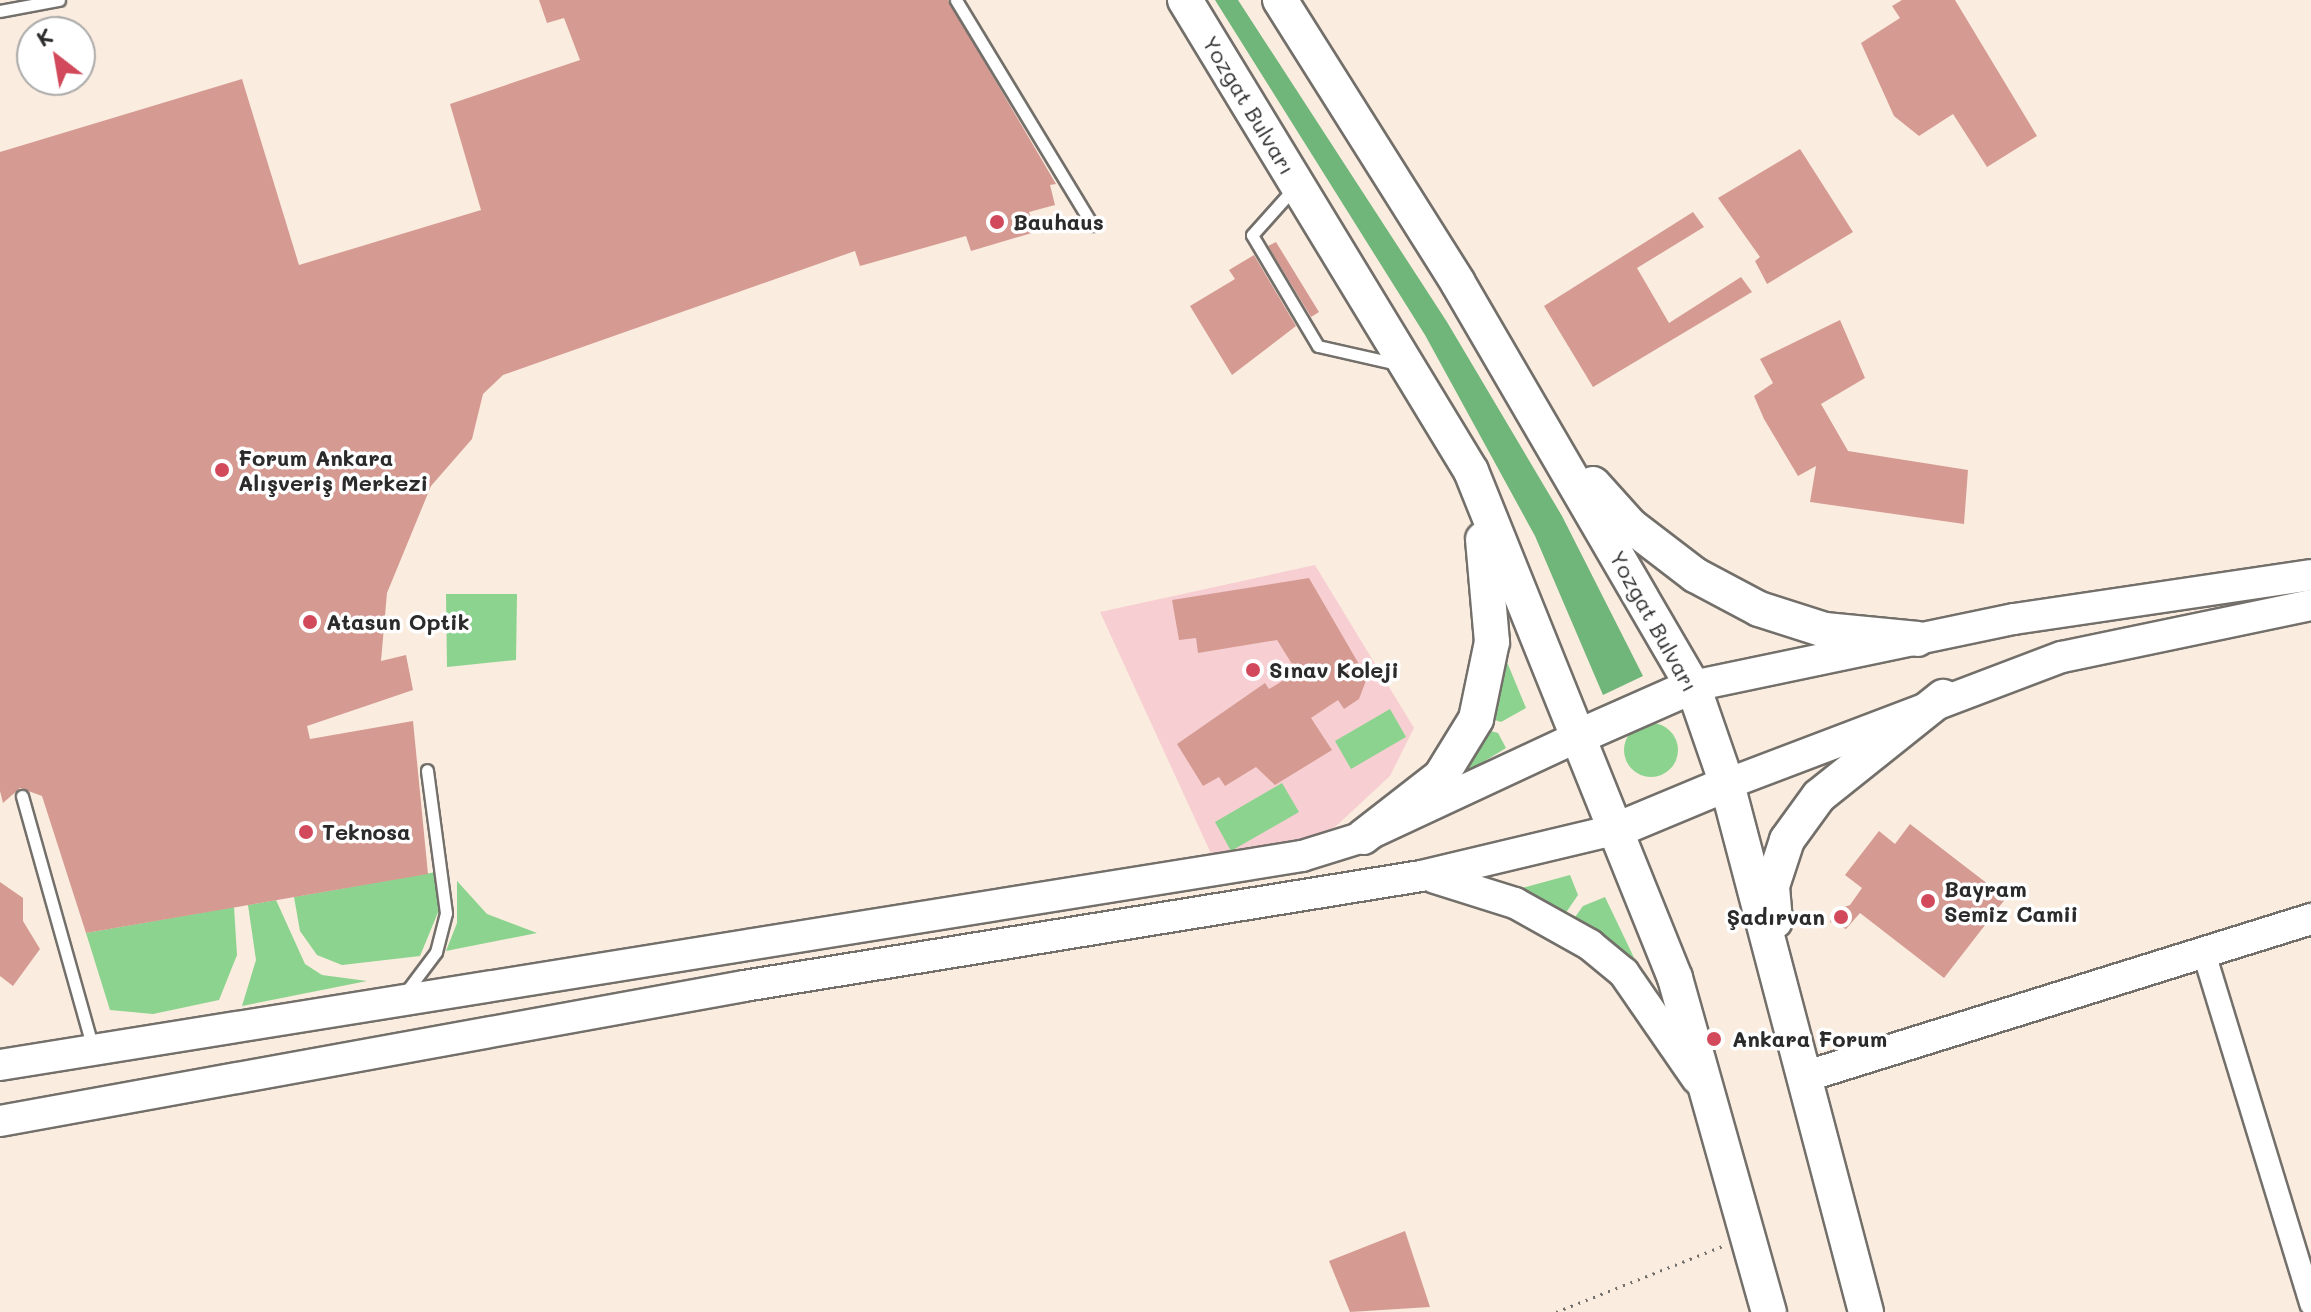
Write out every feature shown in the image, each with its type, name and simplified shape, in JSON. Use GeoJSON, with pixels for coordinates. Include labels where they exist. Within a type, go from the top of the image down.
{"type":"FeatureCollection","features":[{"type":"Feature","properties":{"kind":"main road","name":"Yozgat Bulvarı"},"geometry":{"type":"LineString","coordinates":[[1185,0],[1471,471],[1582,735],[1675,978],[1769,1312]]}},
{"type":"Feature","properties":{"kind":"main road","name":"Yozgat Bulvarı"},"geometry":{"type":"LineString","coordinates":[[1280,0],[1546,432],[1693,686],[1727,784],[1807,1076],[1866,1312]]}},
{"type":"Feature","properties":{"kind":"main road"},"geometry":{"type":"LineString","coordinates":[[1546,432],[1631,526],[1695,575],[1759,609],[1825,630],[1918,639]]}},
{"type":"Feature","properties":{"kind":"main road"},"geometry":{"type":"LineString","coordinates":[[1363,837],[1441,776],[1482,699],[1493,587],[1471,471]]}},
{"type":"Feature","properties":{"kind":"main road"},"geometry":{"type":"LineString","coordinates":[[0,1065],[1257,865],[1363,837],[1693,686],[1918,639],[2228,582],[2311,575]]}},
{"type":"Feature","properties":{"kind":"main road"},"geometry":{"type":"LineString","coordinates":[[0,1121],[713,991],[1421,876],[1619,829],[1943,697],[2062,657],[2311,605]]}},
{"type":"Feature","properties":{"kind":"main road"},"geometry":{"type":"LineString","coordinates":[[1780,981],[1772,886],[1787,840],[1819,796],[1943,697]]}},
{"type":"Feature","properties":{"kind":"main road"},"geometry":{"type":"LineString","coordinates":[[1421,876],[1478,887],[1590,945],[1624,973],[1663,1023],[1710,1102]]}},
{"type":"Feature","properties":{"kind":"main road"},"geometry":{"type":"LineString","coordinates":[[1807,1076],[2311,919]]}},
{"type":"Feature","properties":{"kind":"street"},"geometry":{"type":"LineString","coordinates":[[2204,953],[2311,1304]]}},
{"type":"Feature","properties":{"kind":"lane"},"geometry":{"type":"LineString","coordinates":[[0,11],[59,0]]}},
{"type":"Feature","properties":{"kind":"lane"},"geometry":{"type":"LineString","coordinates":[[956,0],[1092,225]]}},
{"type":"Feature","properties":{"kind":"lane"},"geometry":{"type":"LineString","coordinates":[[1297,184],[1252,235],[1318,346],[1406,366]]}},
{"type":"Feature","properties":{"kind":"lane"},"geometry":{"type":"LineString","coordinates":[[398,1001],[436,952],[446,913],[427,770]]}},
{"type":"Feature","properties":{"kind":"lane"},"geometry":{"type":"LineString","coordinates":[[22,796],[94,1052]]}},
{"type":"Feature","properties":{"kind":"path"},"geometry":{"type":"LineString","coordinates":[[1556,1312],[1748,1237]]}},
{"type":"Feature","properties":{"kind":"shaded area","name":"Sınav Koleji"},"geometry":{"type":"Polygon","coordinates":[[[1315,565],[1414,728],[1390,776],[1335,827],[1310,839],[1213,858],[1100,612],[1315,565]]]}},
{"type":"Feature","properties":{"kind":"green space"},"geometry":{"type":"Polygon","coordinates":[[[1215,0],[1238,0],[1447,322],[1562,516],[1643,676],[1603,695],[1535,536],[1425,335],[1215,0]]]}},
{"type":"Feature","properties":{"kind":"green space"},"geometry":{"type":"Polygon","coordinates":[[[446,594],[517,594],[516,660],[447,667],[446,594]]]}},
{"type":"Feature","properties":{"kind":"green space"},"geometry":{"type":"Polygon","coordinates":[[[1502,650],[1526,708],[1501,722],[1486,717],[1502,650]]]}},
{"type":"Feature","properties":{"kind":"green space"},"geometry":{"type":"Polygon","coordinates":[[[1390,709],[1406,737],[1351,769],[1335,741],[1390,709]]]}},
{"type":"Feature","properties":{"kind":"green space"},"geometry":{"type":"Polygon","coordinates":[[[1651,723],[1670,731],[1678,750],[1670,769],[1651,777],[1632,769],[1624,750],[1632,731],[1651,723]]]}},
{"type":"Feature","properties":{"kind":"green space"},"geometry":{"type":"Polygon","coordinates":[[[1483,729],[1498,733],[1506,748],[1444,786],[1483,729]]]}},
{"type":"Feature","properties":{"kind":"green space"},"geometry":{"type":"Polygon","coordinates":[[[1282,783],[1299,812],[1231,851],[1215,822],[1282,783]]]}},
{"type":"Feature","properties":{"kind":"green space"},"geometry":{"type":"Polygon","coordinates":[[[436,872],[439,910],[420,956],[342,965],[317,955],[300,931],[294,897],[436,872]]]}},
{"type":"Feature","properties":{"kind":"green space"},"geometry":{"type":"Polygon","coordinates":[[[1570,875],[1578,895],[1565,914],[1507,892],[1570,875]]]}},
{"type":"Feature","properties":{"kind":"green space"},"geometry":{"type":"Polygon","coordinates":[[[457,881],[487,914],[537,933],[446,951],[457,923],[457,881]]]}},
{"type":"Feature","properties":{"kind":"green space"},"geometry":{"type":"Polygon","coordinates":[[[1605,897],[1637,964],[1573,920],[1583,906],[1605,897]]]}},
{"type":"Feature","properties":{"kind":"green space"},"geometry":{"type":"Polygon","coordinates":[[[276,900],[305,964],[322,975],[367,981],[242,1006],[256,960],[248,905],[276,900]]]}},
{"type":"Feature","properties":{"kind":"green space"},"geometry":{"type":"Polygon","coordinates":[[[234,907],[237,955],[219,1000],[153,1014],[110,1010],[86,933],[234,907]]]}},
{"type":"Feature","properties":{"kind":"building","name":"Forum Ankara Alışveriş Merkezi"},"geometry":{"type":"Polygon","coordinates":[[[539,0],[948,0],[1056,184],[1050,185],[1055,205],[1029,212],[1035,232],[971,251],[966,236],[860,266],[855,251],[503,375],[483,394],[472,439],[431,486],[387,593],[381,661],[406,655],[413,690],[307,726],[310,739],[413,721],[428,874],[86,933],[42,796],[20,788],[3,803],[0,791],[0,152],[242,79],[299,265],[481,210],[450,104],[580,60],[564,18],[547,23],[539,0]]]}},
{"type":"Feature","properties":{"kind":"building"},"geometry":{"type":"Polygon","coordinates":[[[1902,0],[1955,0],[2037,136],[1987,167],[1953,114],[1919,136],[1894,116],[1861,43],[1900,18],[1892,6],[1902,0]]]}},
{"type":"Feature","properties":{"kind":"building"},"geometry":{"type":"Polygon","coordinates":[[[1800,149],[1853,232],[1767,284],[1755,261],[1760,257],[1718,198],[1800,149]]]}},
{"type":"Feature","properties":{"kind":"building"},"geometry":{"type":"Polygon","coordinates":[[[1693,212],[1704,227],[1637,268],[1669,323],[1741,277],[1752,292],[1593,387],[1544,306],[1693,212]]]}},
{"type":"Feature","properties":{"kind":"building"},"geometry":{"type":"Polygon","coordinates":[[[1276,242],[1319,312],[1311,317],[1268,246],[1276,242]]]}},
{"type":"Feature","properties":{"kind":"building"},"geometry":{"type":"Polygon","coordinates":[[[1254,255],[1296,326],[1232,375],[1190,306],[1235,279],[1229,270],[1254,255]]]}},
{"type":"Feature","properties":{"kind":"building"},"geometry":{"type":"Polygon","coordinates":[[[1840,320],[1865,378],[1821,404],[1848,451],[1968,470],[1964,524],[1810,502],[1816,466],[1798,476],[1754,396],[1773,383],[1760,359],[1840,320]]]}},
{"type":"Feature","properties":{"kind":"building"},"geometry":{"type":"Polygon","coordinates":[[[1309,578],[1367,678],[1359,699],[1344,709],[1338,700],[1311,718],[1332,750],[1275,785],[1256,767],[1225,786],[1219,777],[1203,786],[1177,744],[1265,683],[1269,689],[1297,672],[1277,640],[1198,653],[1196,638],[1179,640],[1172,600],[1309,578]]]}},
{"type":"Feature","properties":{"kind":"building","name":"Bayram Semiz Camii"},"geometry":{"type":"Polygon","coordinates":[[[1910,824],[2006,898],[1944,978],[1860,913],[1846,929],[1830,922],[1832,911],[1850,905],[1862,888],[1845,875],[1879,831],[1895,844],[1910,824]]]}},
{"type":"Feature","properties":{"kind":"building"},"geometry":{"type":"Polygon","coordinates":[[[0,882],[23,898],[23,921],[40,949],[13,986],[0,976],[0,882]]]}},
{"type":"Feature","properties":{"kind":"building"},"geometry":{"type":"Polygon","coordinates":[[[1405,1231],[1430,1307],[1350,1312],[1329,1261],[1405,1231]]]}},
{"type":"Feature","properties":{"kind":"place","name":"Bauhaus"},"geometry":{"type":"Point","coordinates":[997,222]}},
{"type":"Feature","properties":{"kind":"place","name":"Forum Ankara Alışveriş Merkezi"},"geometry":{"type":"Point","coordinates":[222,470]}},
{"type":"Feature","properties":{"kind":"place","name":"Atasun Optik"},"geometry":{"type":"Point","coordinates":[310,622]}},
{"type":"Feature","properties":{"kind":"place","name":"Sınav Koleji"},"geometry":{"type":"Point","coordinates":[1253,670]}},
{"type":"Feature","properties":{"kind":"place","name":"Teknosa"},"geometry":{"type":"Point","coordinates":[306,832]}},
{"type":"Feature","properties":{"kind":"place","name":"Bayram Semiz Camii"},"geometry":{"type":"Point","coordinates":[1928,901]}},
{"type":"Feature","properties":{"kind":"place","name":"Şadırvan"},"geometry":{"type":"Point","coordinates":[1841,917]}},
{"type":"Feature","properties":{"kind":"place","name":"Ankara Forum"},"geometry":{"type":"Point","coordinates":[1714,1039]}}]}
